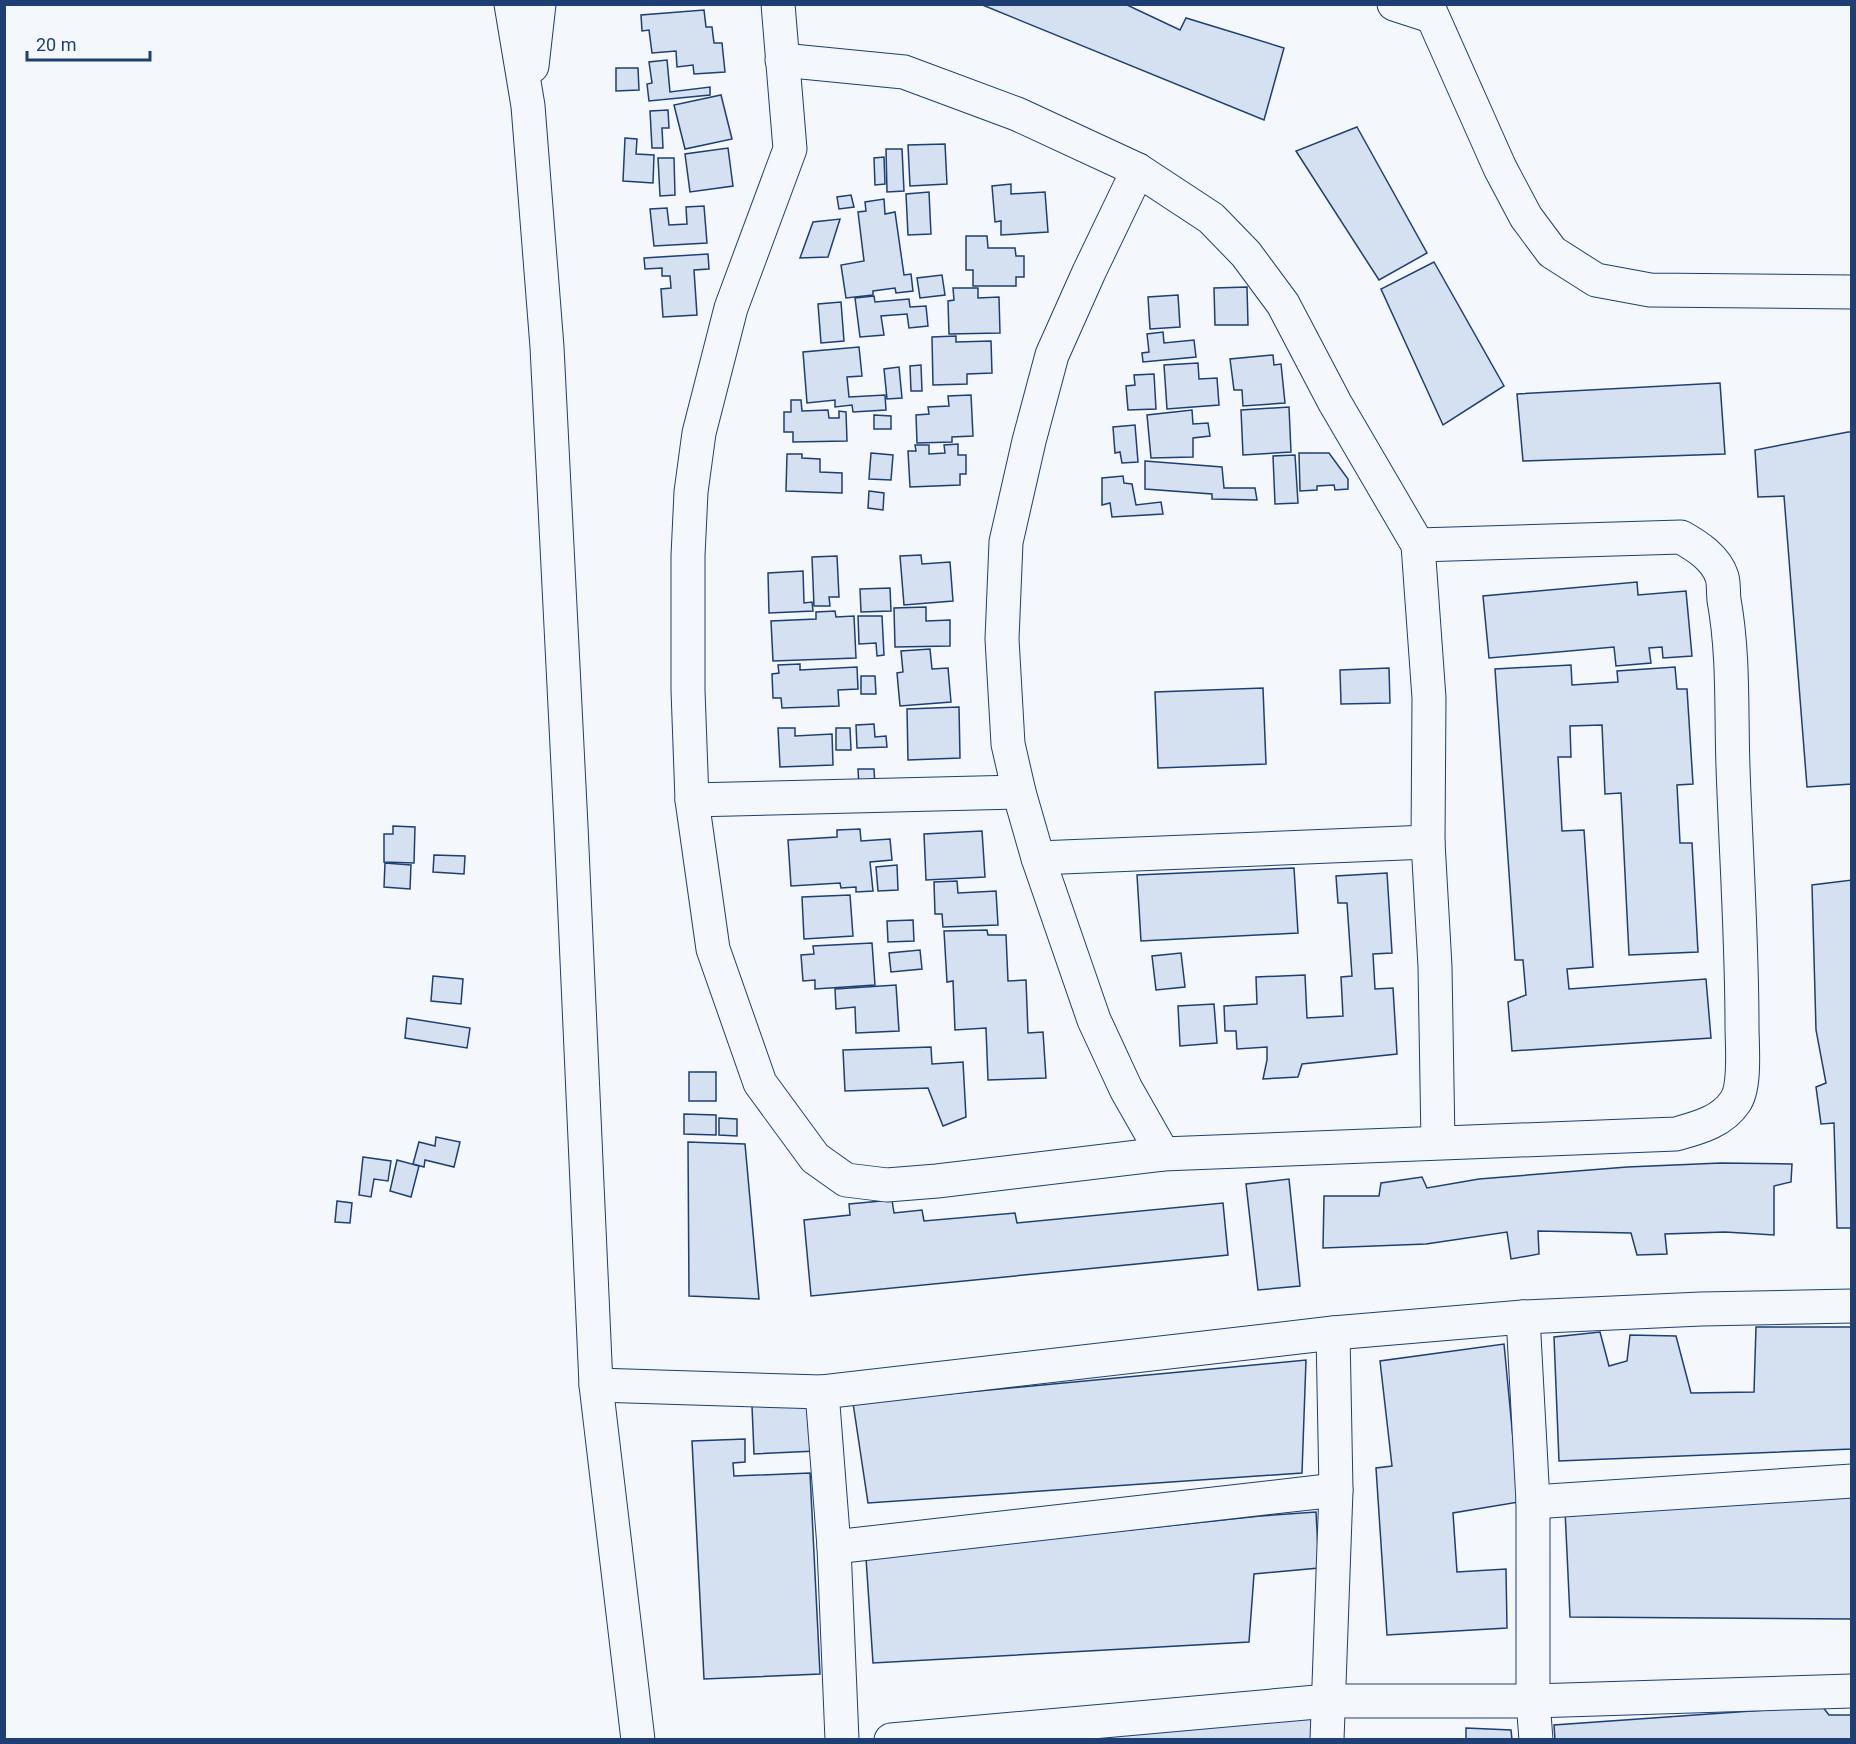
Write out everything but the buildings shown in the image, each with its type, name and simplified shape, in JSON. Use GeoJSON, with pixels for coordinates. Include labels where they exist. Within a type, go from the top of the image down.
{"type":"FeatureCollection","features":[{"type":"Feature","properties":{"kind":"street"},"geometry":{"type":"LineString","coordinates":[[511,4],[528,106],[547,347],[572,838],[596,1385],[638,1740]]}},
{"type":"Feature","properties":{"kind":"street"},"geometry":{"type":"LineString","coordinates":[[528,106],[539,4]]}},
{"type":"Feature","properties":{"kind":"street"},"geometry":{"type":"LineString","coordinates":[[778,4],[790,149],[731,308],[699,433],[691,492],[688,556],[688,690],[692,800],[713,949],[760,1083],[815,1158],[846,1180],[887,1185],[1163,1154],[1676,1134],[1718,1119],[1736,1102],[1742,1079],[1742,958],[1730,645],[1722,578],[1717,567],[1701,549],[1681,537],[1418,545]]}},
{"type":"Feature","properties":{"kind":"street"},"geometry":{"type":"LineString","coordinates":[[1394,4],[1429,10],[1500,168],[1526,217],[1552,252],[1596,280],[1650,290],[1851,292]]}},
{"type":"Feature","properties":{"kind":"street"},"geometry":{"type":"LineString","coordinates":[[782,60],[904,72],[1017,114],[1138,170],[1211,218],[1246,255],[1283,304],[1335,403],[1418,545],[1429,698],[1428,842],[1435,967],[1438,1142]]}},
{"type":"Feature","properties":{"kind":"street"},"geometry":{"type":"LineString","coordinates":[[1138,170],[1052,355],[1006,542],[1002,639],[1008,744],[1038,858],[1094,1020],[1126,1089],[1163,1154]]}},
{"type":"Feature","properties":{"kind":"street"},"geometry":{"type":"LineString","coordinates":[[692,800],[1019,792]]}},
{"type":"Feature","properties":{"kind":"street"},"geometry":{"type":"LineString","coordinates":[[1038,858],[1428,842]]}},
{"type":"Feature","properties":{"kind":"street"},"geometry":{"type":"LineString","coordinates":[[596,1385],[822,1392],[1333,1333],[1523,1317],[1701,1309],[1851,1306]]}},
{"type":"Feature","properties":{"kind":"street"},"geometry":{"type":"LineString","coordinates":[[1523,1317],[1533,1502],[1533,1701],[1536,1740]]}},
{"type":"Feature","properties":{"kind":"street"},"geometry":{"type":"LineString","coordinates":[[1327,1740],[1335,1490],[1333,1333]]}},
{"type":"Feature","properties":{"kind":"street"},"geometry":{"type":"LineString","coordinates":[[822,1392],[834,1547],[842,1740]]}},
{"type":"Feature","properties":{"kind":"street"},"geometry":{"type":"LineString","coordinates":[[1533,1502],[1851,1481]]}},
{"type":"Feature","properties":{"kind":"street"},"geometry":{"type":"LineString","coordinates":[[834,1547],[1335,1490]]}},
{"type":"Feature","properties":{"kind":"street"},"geometry":{"type":"LineString","coordinates":[[891,1740],[1328,1701],[1533,1701],[1851,1691]]}}]}
